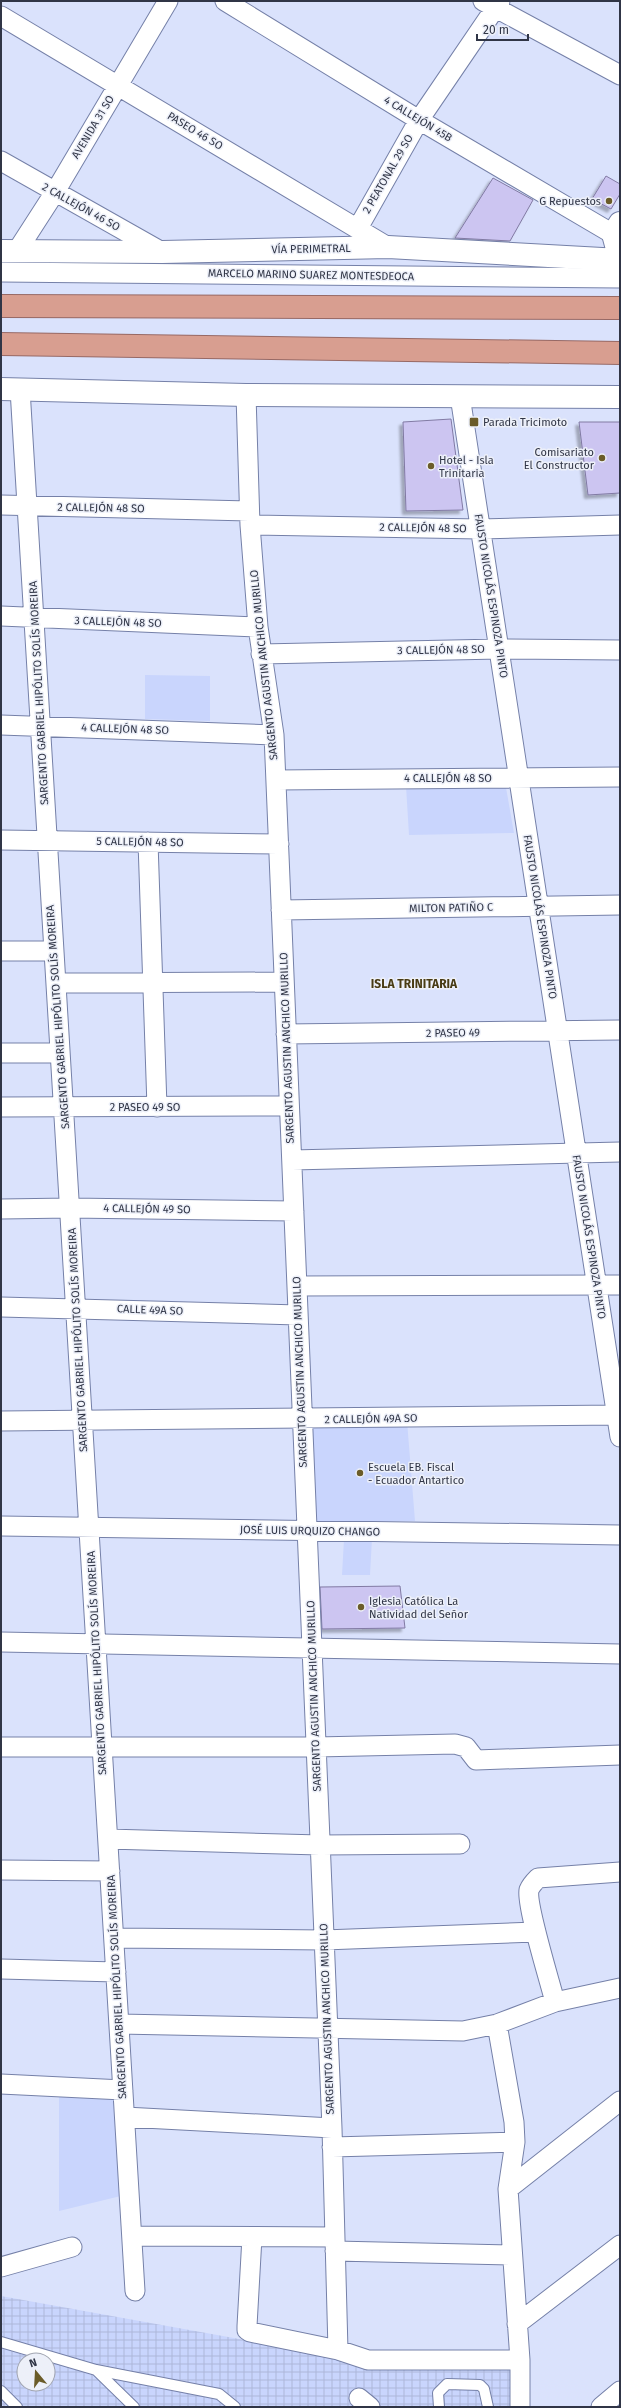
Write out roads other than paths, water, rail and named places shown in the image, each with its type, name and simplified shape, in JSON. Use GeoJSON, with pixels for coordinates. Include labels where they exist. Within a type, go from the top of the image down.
{"type":"FeatureCollection","features":[{"type":"Feature","properties":{"kind":"highway"},"geometry":{"type":"LineString","coordinates":[[1,306],[620,308]]}},
{"type":"Feature","properties":{"kind":"highway"},"geometry":{"type":"LineString","coordinates":[[1,344],[620,353]]}},
{"type":"Feature","properties":{"kind":"street","name":"AVENIDA 31 SO"},"geometry":{"type":"LineString","coordinates":[[9,251],[55,192],[168,1]]}},
{"type":"Feature","properties":{"kind":"street","name":"4 CALLEJÓN 45B"},"geometry":{"type":"LineString","coordinates":[[225,1],[419,120],[617,228]]}},
{"type":"Feature","properties":{"kind":"street","name":"2 PEATONAL 29 SO"},"geometry":{"type":"LineString","coordinates":[[358,228],[419,120],[493,3]]}},
{"type":"Feature","properties":{"kind":"street"},"geometry":{"type":"LineString","coordinates":[[493,3],[620,75]]}},
{"type":"Feature","properties":{"kind":"street","name":"PASEO 46 SO"},"geometry":{"type":"LineString","coordinates":[[1,16],[388,247]]}},
{"type":"Feature","properties":{"kind":"street","name":"2 CALLEJÓN 46 SO"},"geometry":{"type":"LineString","coordinates":[[1,161],[162,252]]}},
{"type":"Feature","properties":{"kind":"street"},"geometry":{"type":"LineString","coordinates":[[617,228],[620,260]]}},
{"type":"Feature","properties":{"kind":"street","name":"VÍA PERIMETRAL"},"geometry":{"type":"LineString","coordinates":[[9,251],[162,252],[388,247],[620,260]]}},
{"type":"Feature","properties":{"kind":"street","name":"MARCELO MARINO SUAREZ MONTESDEOCA"},"geometry":{"type":"LineString","coordinates":[[1,272],[620,278]]}},
{"type":"Feature","properties":{"kind":"street"},"geometry":{"type":"LineString","coordinates":[[11,389],[246,395],[620,397]]}},
{"type":"Feature","properties":{"kind":"street","name":"SARGENTO GABRIEL HIPÓLITO SOLÍS MOREIRA"},"geometry":{"type":"LineString","coordinates":[[11,389],[27,506],[135,2291]]}},
{"type":"Feature","properties":{"kind":"street","name":"SARGENTO AGUSTIN ANCHICO MURILLO"},"geometry":{"type":"LineString","coordinates":[[246,395],[250,518],[258,627],[274,735],[328,2027],[338,2350]]}},
{"type":"Feature","properties":{"kind":"street","name":"FAUSTO NICOLÁS ESPINOZA PINTO"},"geometry":{"type":"LineString","coordinates":[[460,396],[596,1285],[618,1415],[620,1437]]}},
{"type":"Feature","properties":{"kind":"street","name":"2 CALLEJÓN 48 SO"},"geometry":{"type":"LineString","coordinates":[[1,505],[480,529],[620,525]]}},
{"type":"Feature","properties":{"kind":"street","name":"3 CALLEJÓN 48 SO"},"geometry":{"type":"LineString","coordinates":[[1,616],[258,627]]}},
{"type":"Feature","properties":{"kind":"street","name":"3 CALLEJÓN 48 SO"},"geometry":{"type":"LineString","coordinates":[[261,654],[499,649],[620,650]]}},
{"type":"Feature","properties":{"kind":"street","name":"4 CALLEJÓN 48 SO"},"geometry":{"type":"LineString","coordinates":[[1,725],[41,725],[274,735]]}},
{"type":"Feature","properties":{"kind":"street","name":"4 CALLEJÓN 48 SO"},"geometry":{"type":"LineString","coordinates":[[276,780],[620,777]]}},
{"type":"Feature","properties":{"kind":"street","name":"5 CALLEJÓN 48 SO"},"geometry":{"type":"LineString","coordinates":[[1,840],[278,844]]}},
{"type":"Feature","properties":{"kind":"street"},"geometry":{"type":"LineString","coordinates":[[148,842],[157,1107]]}},
{"type":"Feature","properties":{"kind":"street","name":"MILTON PATIÑO C"},"geometry":{"type":"LineString","coordinates":[[281,910],[620,905]]}},
{"type":"Feature","properties":{"kind":"street"},"geometry":{"type":"LineString","coordinates":[[1,951],[54,951]]}},
{"type":"Feature","properties":{"kind":"street"},"geometry":{"type":"LineString","coordinates":[[56,983],[152,984],[284,982]]}},
{"type":"Feature","properties":{"kind":"street","name":"2 PASEO 49"},"geometry":{"type":"LineString","coordinates":[[286,1034],[620,1030]]}},
{"type":"Feature","properties":{"kind":"street"},"geometry":{"type":"LineString","coordinates":[[1,1053],[60,1053]]}},
{"type":"Feature","properties":{"kind":"street","name":"2 PASEO 49 SO"},"geometry":{"type":"LineString","coordinates":[[1,1108],[64,1106],[289,1106]]}},
{"type":"Feature","properties":{"kind":"street"},"geometry":{"type":"LineString","coordinates":[[292,1160],[620,1152]]}},
{"type":"Feature","properties":{"kind":"street","name":"4 CALLEJÓN 49 SO"},"geometry":{"type":"LineString","coordinates":[[1,1209],[70,1208],[294,1211]]}},
{"type":"Feature","properties":{"kind":"street"},"geometry":{"type":"LineString","coordinates":[[297,1286],[620,1285]]}},
{"type":"Feature","properties":{"kind":"street","name":"CALLE 49A SO"},"geometry":{"type":"LineString","coordinates":[[1,1307],[298,1315]]}},
{"type":"Feature","properties":{"kind":"street","name":"2 CALLEJÓN 49A SO"},"geometry":{"type":"LineString","coordinates":[[1,1421],[302,1420],[618,1415]]}},
{"type":"Feature","properties":{"kind":"street","name":"JOSÉ LUIS URQUIZO CHANGO"},"geometry":{"type":"LineString","coordinates":[[1,1526],[89,1526],[307,1531],[620,1535]]}},
{"type":"Feature","properties":{"kind":"street"},"geometry":{"type":"LineString","coordinates":[[1,1642],[96,1642],[620,1654]]}},
{"type":"Feature","properties":{"kind":"street"},"geometry":{"type":"LineString","coordinates":[[1,1747],[316,1747],[462,1744],[476,1760],[620,1755]]}},
{"type":"Feature","properties":{"kind":"street"},"geometry":{"type":"LineString","coordinates":[[108,1839],[320,1845],[460,1844]]}},
{"type":"Feature","properties":{"kind":"street"},"geometry":{"type":"LineString","coordinates":[[1,1870],[110,1872]]}},
{"type":"Feature","properties":{"kind":"street"},"geometry":{"type":"LineString","coordinates":[[555,2002],[536,1932],[529,1892],[532,1884],[538,1878],[620,1872]]}},
{"type":"Feature","properties":{"kind":"street"},"geometry":{"type":"LineString","coordinates":[[114,1938],[324,1940],[536,1932]]}},
{"type":"Feature","properties":{"kind":"street"},"geometry":{"type":"LineString","coordinates":[[1,1969],[116,1972]]}},
{"type":"Feature","properties":{"kind":"street"},"geometry":{"type":"LineString","coordinates":[[119,2024],[328,2027],[429,2031],[463,2030],[497,2024],[555,2002],[620,1988]]}},
{"type":"Feature","properties":{"kind":"street"},"geometry":{"type":"LineString","coordinates":[[497,2024],[511,2096],[515,2142],[508,2189],[511,2255],[520,2360],[520,2407]]}},
{"type":"Feature","properties":{"kind":"street"},"geometry":{"type":"LineString","coordinates":[[1,2084],[123,2090]]}},
{"type":"Feature","properties":{"kind":"street"},"geometry":{"type":"LineString","coordinates":[[508,2189],[620,2101]]}},
{"type":"Feature","properties":{"kind":"street"},"geometry":{"type":"LineString","coordinates":[[125,2117],[332,2128]]}},
{"type":"Feature","properties":{"kind":"street"},"geometry":{"type":"LineString","coordinates":[[332,2147],[515,2142]]}},
{"type":"Feature","properties":{"kind":"street"},"geometry":{"type":"LineString","coordinates":[[132,2236],[252,2237],[334,2244],[511,2255]]}},
{"type":"Feature","properties":{"kind":"street"},"geometry":{"type":"LineString","coordinates":[[252,2237],[247,2330],[250,2332],[338,2350],[368,2360],[520,2360]]}},
{"type":"Feature","properties":{"kind":"street"},"geometry":{"type":"LineString","coordinates":[[517,2324],[620,2245]]}},
{"type":"Feature","properties":{"kind":"street"},"geometry":{"type":"LineString","coordinates":[[1,2267],[72,2247]]}},
{"type":"Feature","properties":{"kind":"street"},"geometry":{"type":"LineString","coordinates":[[601,2407],[620,2392]]}},
{"type":"Feature","properties":{"kind":"lane"},"geometry":{"type":"LineString","coordinates":[[1,2342],[96,2370],[219,2394],[235,2407]]}},
{"type":"Feature","properties":{"kind":"lane"},"geometry":{"type":"LineString","coordinates":[[96,2370],[134,2407]]}},
{"type":"Feature","properties":{"kind":"lane"},"geometry":{"type":"LineString","coordinates":[[439,2407],[438,2393],[447,2384],[480,2385],[484,2389],[488,2407]]}},
{"type":"Feature","properties":{"kind":"lane"},"geometry":{"type":"LineString","coordinates":[[1,2391],[17,2407]]}},
{"type":"Feature","properties":{"kind":"place","name":"G Repuestos"},"geometry":{"type":"Point","coordinates":[609,201]}},
{"type":"Feature","properties":{"kind":"place","name":"Parada Tricimoto"},"geometry":{"type":"Point","coordinates":[474,422]}},
{"type":"Feature","properties":{"kind":"place","name":"Comisariato El Constructor"},"geometry":{"type":"Point","coordinates":[602,458]}},
{"type":"Feature","properties":{"kind":"place","name":"Hotel - Isla Trinitaria"},"geometry":{"type":"Point","coordinates":[431,466]}},
{"type":"Feature","properties":{"kind":"place","name":"Escuela EB. Fiscal - Ecuador Antartico"},"geometry":{"type":"Point","coordinates":[360,1473]}},
{"type":"Feature","properties":{"kind":"place","name":"Iglesia Católica La Natividad del Señor"},"geometry":{"type":"Point","coordinates":[361,1607]}},
{"type":"Feature","properties":{"kind":"district","name":"ISLA TRINITARIA"},"geometry":{"type":"Point","coordinates":[414,984]}}]}
